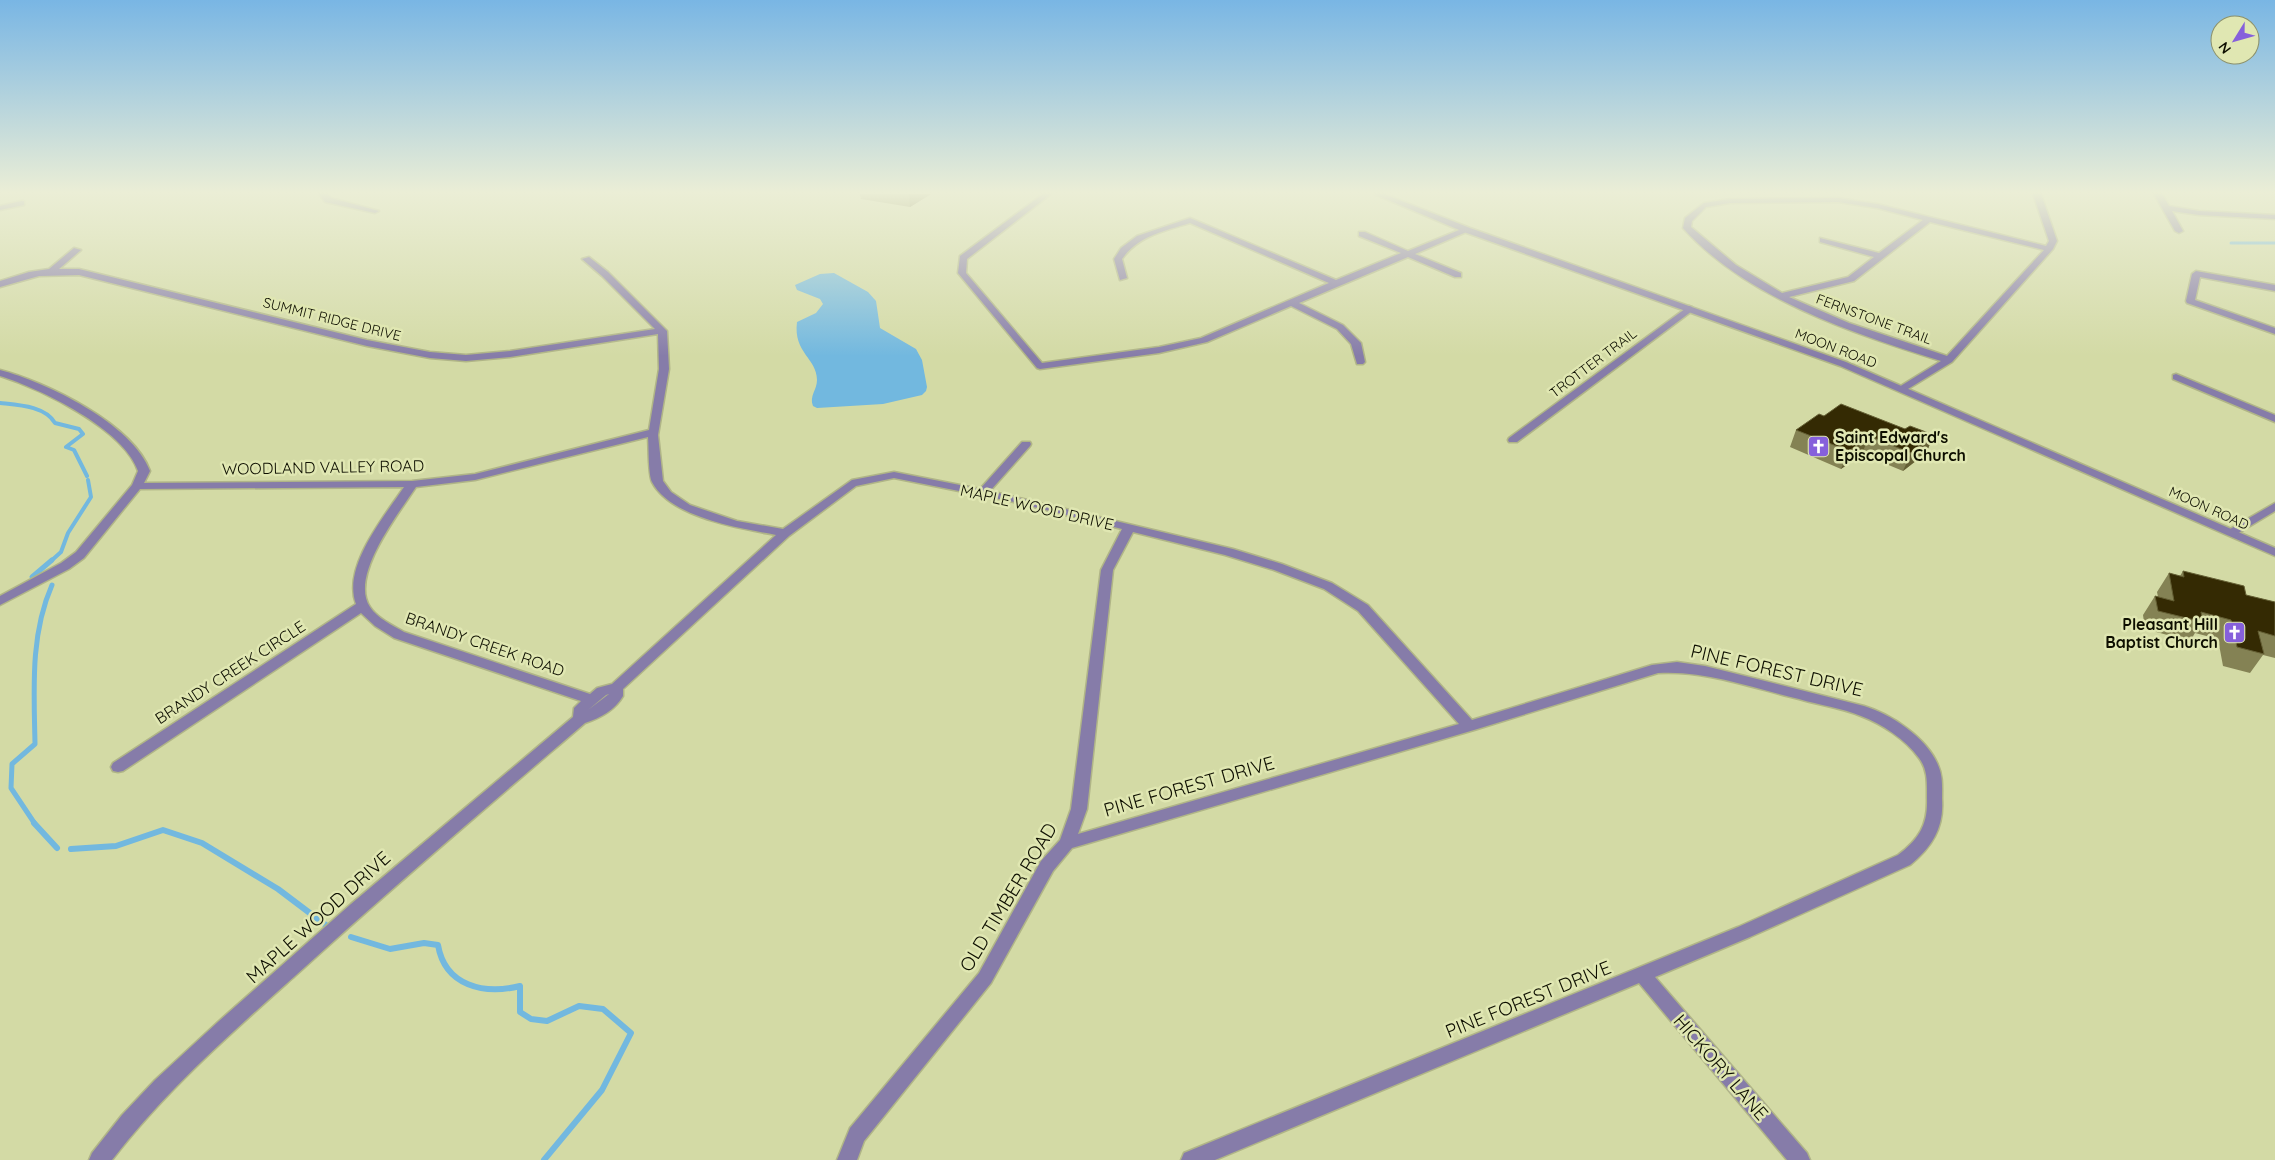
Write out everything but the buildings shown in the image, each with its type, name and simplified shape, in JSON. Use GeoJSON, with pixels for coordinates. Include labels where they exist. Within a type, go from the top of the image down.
{"type":"FeatureCollection","features":[{"type":"Feature","properties":{"kind":"street"},"geometry":{"type":"LineString","coordinates":[[976,248],[963,258],[962,273],[1040,366],[1158,350],[1204,340],[1422,248]]}},
{"type":"Feature","properties":{"kind":"street"},"geometry":{"type":"LineString","coordinates":[[1123,278],[1118,259],[1125,248]]}},
{"type":"Feature","properties":{"kind":"street"},"geometry":{"type":"LineString","coordinates":[[1255,248],[1336,283]]}},
{"type":"Feature","properties":{"kind":"street"},"geometry":{"type":"LineString","coordinates":[[1395,248],[1458,275]]}},
{"type":"Feature","properties":{"kind":"street","name":"MOON ROAD"},"geometry":{"type":"LineString","coordinates":[[1518,248],[1843,364],[2275,552]]}},
{"type":"Feature","properties":{"kind":"street","name":"FERNSTONE TRAIL"},"geometry":{"type":"LineString","coordinates":[[1711,248],[1747,278],[1824,318],[1949,360]]}},
{"type":"Feature","properties":{"kind":"street"},"geometry":{"type":"LineString","coordinates":[[1852,248],[1880,256]]}},
{"type":"Feature","properties":{"kind":"street"},"geometry":{"type":"LineString","coordinates":[[1781,296],[1851,279],[1890,248]]}},
{"type":"Feature","properties":{"kind":"street"},"geometry":{"type":"LineString","coordinates":[[1903,390],[1949,360],[2049,249]]}},
{"type":"Feature","properties":{"kind":"street"},"geometry":{"type":"LineString","coordinates":[[53,270],[77,250]]}},
{"type":"Feature","properties":{"kind":"street"},"geometry":{"type":"LineString","coordinates":[[586,259],[605,274],[662,331],[664,369],[654,432],[656,482],[667,494],[686,507],[735,524],[785,533]]}},
{"type":"Feature","properties":{"kind":"street","name":"SUMMIT RIDGE DRIVE"},"geometry":{"type":"LineString","coordinates":[[0,284],[26,274],[53,270],[79,272],[367,344],[430,355],[466,358],[510,354],[662,331]]}},
{"type":"Feature","properties":{"kind":"street"},"geometry":{"type":"LineString","coordinates":[[0,276],[26,274]]}},
{"type":"Feature","properties":{"kind":"street"},"geometry":{"type":"LineString","coordinates":[[2275,288],[2196,274],[2190,301],[2275,330]]}},
{"type":"Feature","properties":{"kind":"street"},"geometry":{"type":"LineString","coordinates":[[1291,302],[1340,327],[1356,343],[1360,362]]}},
{"type":"Feature","properties":{"kind":"street","name":"TROTTER TRAIL"},"geometry":{"type":"LineString","coordinates":[[1513,440],[1689,309]]}},
{"type":"Feature","properties":{"kind":"street"},"geometry":{"type":"LineString","coordinates":[[0,373],[26,380],[78,405],[138,454],[144,471],[137,486],[80,555],[50,575],[0,602]]}},
{"type":"Feature","properties":{"kind":"street"},"geometry":{"type":"LineString","coordinates":[[2176,377],[2275,418]]}},
{"type":"Feature","properties":{"kind":"street","name":"WOODLAND VALLEY ROAD"},"geometry":{"type":"LineString","coordinates":[[137,486],[412,484],[475,477],[654,432]]}},
{"type":"Feature","properties":{"kind":"street"},"geometry":{"type":"LineString","coordinates":[[982,493],[1026,444]]}},
{"type":"Feature","properties":{"kind":"street","name":"MAPLE WOOD DRIVE"},"geometry":{"type":"LineString","coordinates":[[580,720],[581,708],[602,691],[616,688],[785,533],[841,490],[861,480],[894,475],[982,493],[1229,552],[1278,566],[1328,586],[1363,608],[1469,726]]}},
{"type":"Feature","properties":{"kind":"street"},"geometry":{"type":"LineString","coordinates":[[362,606],[358,588],[360,573],[380,534],[412,484]]}},
{"type":"Feature","properties":{"kind":"street"},"geometry":{"type":"LineString","coordinates":[[2231,532],[2275,506]]}},
{"type":"Feature","properties":{"kind":"street","name":"OLD TIMBER ROAD"},"geometry":{"type":"LineString","coordinates":[[846,1160],[857,1135],[985,978],[1047,866],[1067,843],[1079,809],[1107,570],[1129,528]]}},
{"type":"Feature","properties":{"kind":"street","name":"BRANDY CREEK ROAD"},"geometry":{"type":"LineString","coordinates":[[362,606],[376,622],[399,635],[591,699]]}},
{"type":"Feature","properties":{"kind":"street","name":"BRANDY CREEK CIRCLE"},"geometry":{"type":"LineString","coordinates":[[118,767],[362,606]]}},
{"type":"Feature","properties":{"kind":"street","name":"PINE FOREST DRIVE"},"geometry":{"type":"LineString","coordinates":[[1067,843],[1469,726],[1640,672],[1677,667],[1705,671],[1864,711],[1888,722],[1906,735],[1928,760],[1934,773],[1935,811],[1930,834],[1912,854],[1873,876],[1642,974],[1191,1160]]}},
{"type":"Feature","properties":{"kind":"street","name":"MAPLE WOOD DRIVE"},"geometry":{"type":"LineString","coordinates":[[99,1160],[129,1122],[162,1086],[225,1027],[357,909],[580,720],[597,714],[616,696],[616,688]]}},
{"type":"Feature","properties":{"kind":"street","name":"HICKORY LANE"},"geometry":{"type":"LineString","coordinates":[[1642,974],[1800,1160]]}},
{"type":"Feature","properties":{"kind":"water"},"geometry":{"type":"Polygon","coordinates":[[[834,273],[868,292],[876,301],[880,328],[916,349],[922,360],[927,387],[922,395],[883,404],[817,408],[813,406],[812,399],[817,380],[816,372],[798,341],[797,322],[816,313],[823,304],[820,299],[797,290],[795,285],[820,274],[834,273]]]}},
{"type":"Feature","properties":{"kind":"waterway"},"geometry":{"type":"LineString","coordinates":[[0,403],[30,407],[45,413],[55,423],[79,429],[83,434],[66,447],[74,450],[87,476]]}},
{"type":"Feature","properties":{"kind":"waterway"},"geometry":{"type":"LineString","coordinates":[[51,561],[61,552],[68,533],[91,497],[88,480]]}},
{"type":"Feature","properties":{"kind":"waterway"},"geometry":{"type":"LineString","coordinates":[[32,577],[52,560]]}},
{"type":"Feature","properties":{"kind":"waterway"},"geometry":{"type":"LineString","coordinates":[[35,824],[11,788],[12,764],[35,744],[34,683],[37,643],[40,623],[52,585]]}},
{"type":"Feature","properties":{"kind":"waterway"},"geometry":{"type":"LineString","coordinates":[[34,823],[57,848]]}},
{"type":"Feature","properties":{"kind":"waterway"},"geometry":{"type":"LineString","coordinates":[[71,849],[116,846],[163,830],[202,843],[278,889],[327,926]]}},
{"type":"Feature","properties":{"kind":"waterway"},"geometry":{"type":"LineString","coordinates":[[351,937],[390,949],[424,943],[438,945],[442,959],[449,970],[468,984],[480,988],[493,989],[520,986],[520,1012],[531,1019],[547,1021],[579,1006],[603,1009],[631,1033],[602,1090],[544,1160]]}},
{"type":"Feature","properties":{"kind":"place","name":"Saint Edward's Episcopal Church"},"geometry":{"type":"Point","coordinates":[1819,446]}},
{"type":"Feature","properties":{"kind":"place","name":"Pleasant Hill Baptist Church"},"geometry":{"type":"Point","coordinates":[2234,633]}}]}
